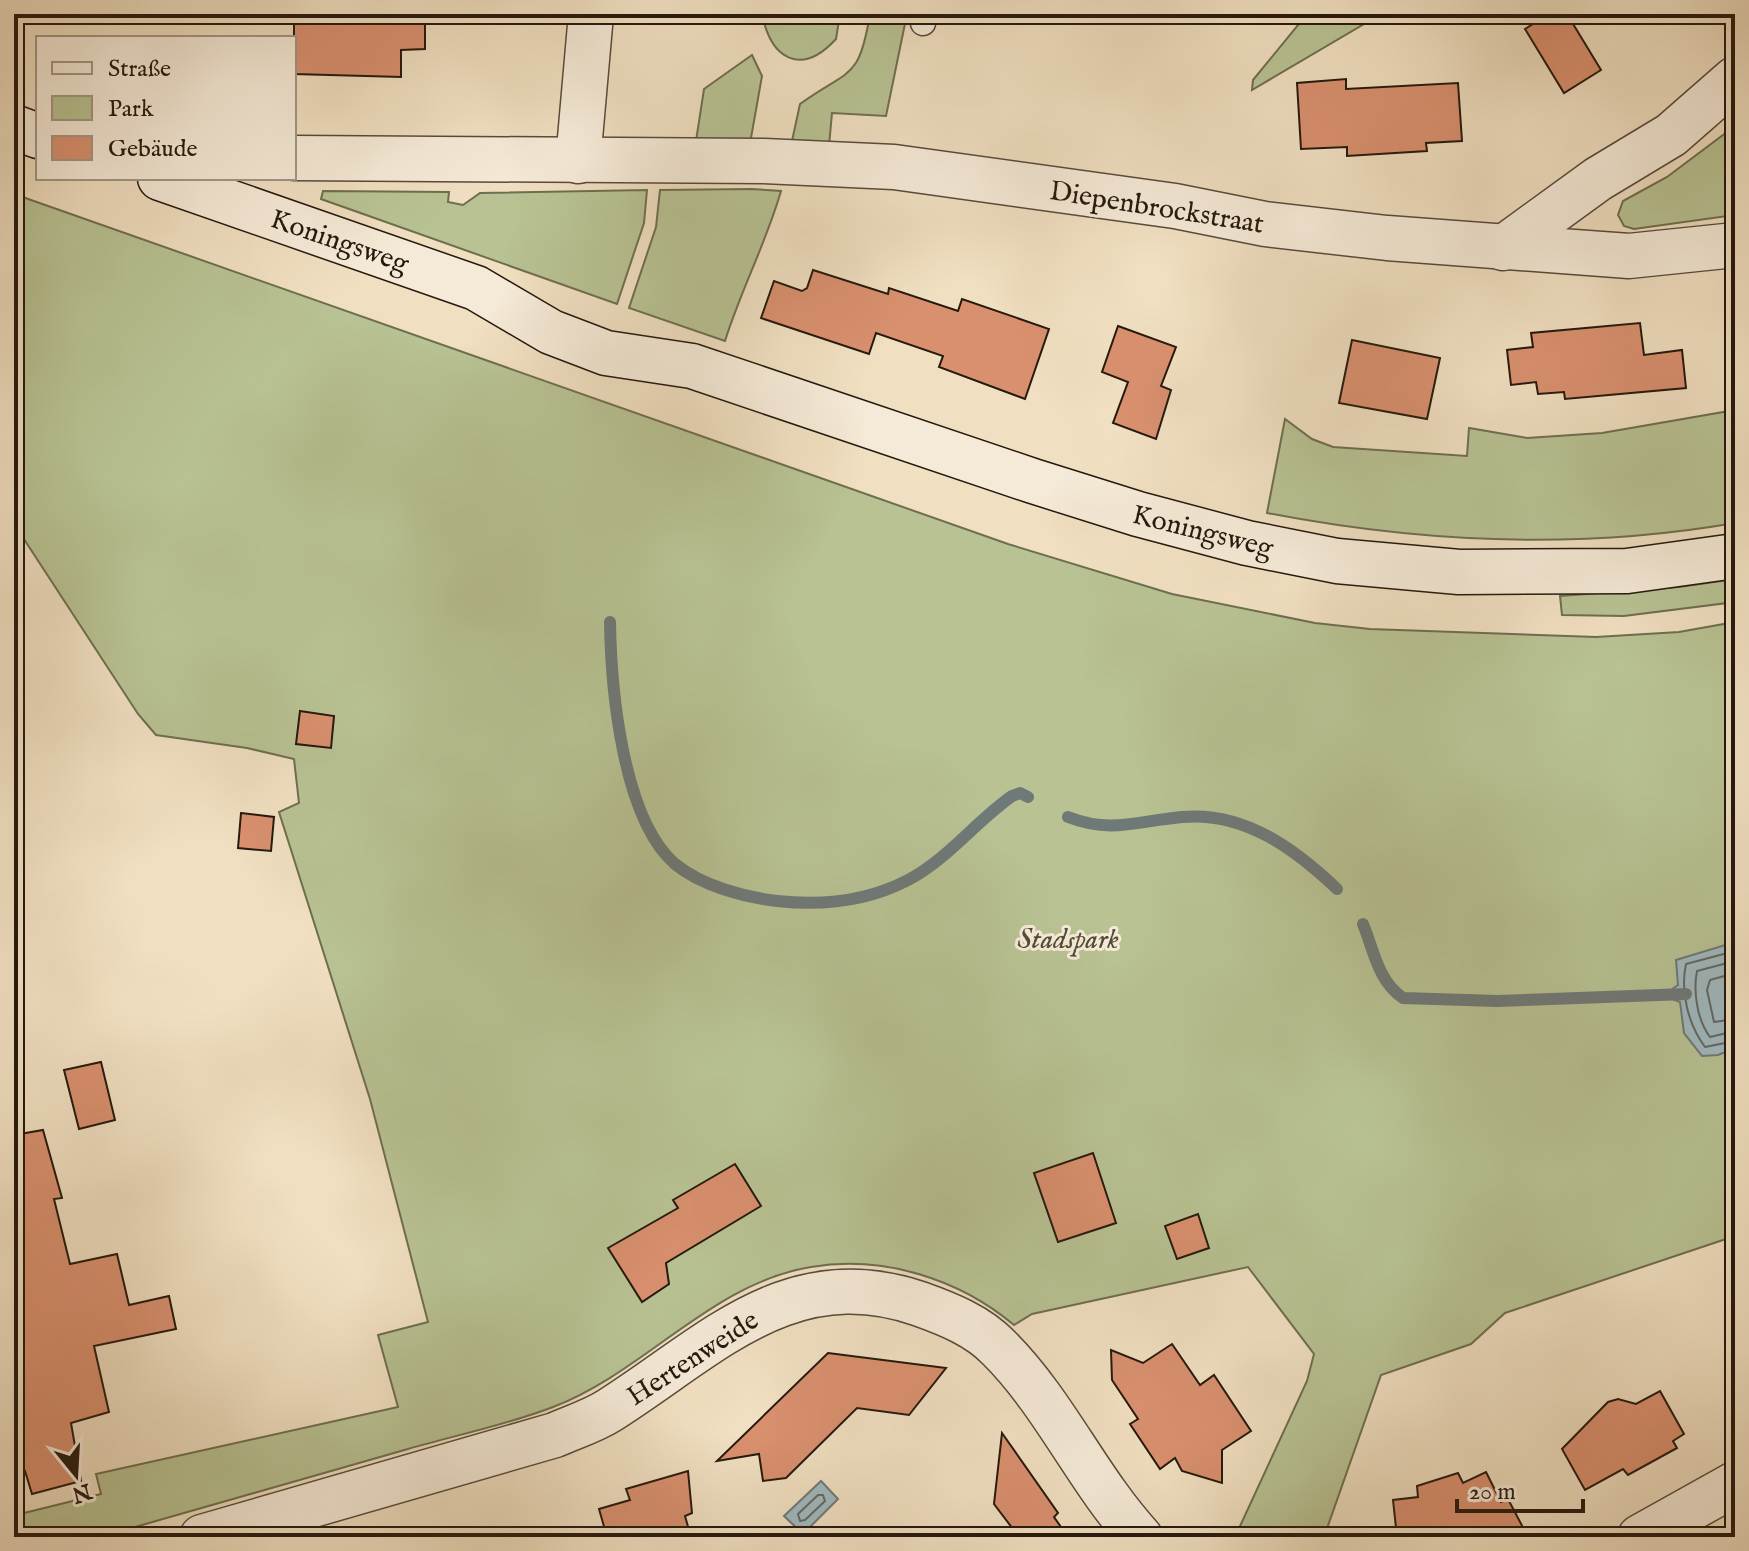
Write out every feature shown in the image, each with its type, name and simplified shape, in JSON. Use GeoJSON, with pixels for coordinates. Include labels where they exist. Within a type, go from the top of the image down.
{"type":"FeatureCollection","features":[{"type":"Feature","properties":{"kind":"street"},"geometry":{"type":"LineString","coordinates":[[296,158],[578,161],[591,14]]}},
{"type":"Feature","properties":{"kind":"street"},"geometry":{"type":"LineString","coordinates":[[1503,248],[1598,179],[1671,135],[1735,79]]}},
{"type":"Feature","properties":{"kind":"street"},"geometry":{"type":"LineString","coordinates":[[14,127],[36,135]]}},
{"type":"Feature","properties":{"kind":"street","name":"Diepenbrockstraat"},"geometry":{"type":"LineString","coordinates":[[578,161],[764,161],[909,168],[1175,206],[1265,224],[1503,248],[1629,256],[1735,245]]}},
{"type":"Feature","properties":{"kind":"street","name":"Koningsweg"},"geometry":{"type":"LineString","coordinates":[[173,180],[211,186],[476,288],[551,332],[606,353],[692,366],[1138,514],[1247,543],[1337,561],[1459,572],[1612,572],[1735,556]]}},
{"type":"Feature","properties":{"kind":"street","name":"Hertenweide"},"geometry":{"type":"LineString","coordinates":[[202,1537],[555,1435],[607,1412],[738,1321],[785,1301],[823,1292],[854,1290],[894,1295],[937,1310],[963,1322],[997,1345],[1022,1373],[1140,1537]]}},
{"type":"Feature","properties":{"kind":"street"},"geometry":{"type":"LineString","coordinates":[[1640,1537],[1735,1484]]}},
{"type":"Feature","properties":{"kind":"green space"},"geometry":{"type":"Polygon","coordinates":[[[762,14],[840,14],[836,39],[811,57],[800,60],[789,58],[772,42],[762,14]]]}},
{"type":"Feature","properties":{"kind":"green space"},"geometry":{"type":"Polygon","coordinates":[[[870,14],[907,14],[886,116],[832,113],[829,146],[792,141],[800,104],[850,71],[856,62],[870,14]]]}},
{"type":"Feature","properties":{"kind":"green space"},"geometry":{"type":"Polygon","coordinates":[[[1307,14],[1381,14],[1252,90],[1253,80],[1307,14]]]}},
{"type":"Feature","properties":{"kind":"green space"},"geometry":{"type":"Polygon","coordinates":[[[752,55],[762,76],[751,138],[747,141],[696,141],[704,89],[752,55]]]}},
{"type":"Feature","properties":{"kind":"green space"},"geometry":{"type":"Polygon","coordinates":[[[1735,126],[1735,215],[1634,229],[1624,226],[1618,215],[1623,201],[1667,177],[1735,126]]]}},
{"type":"Feature","properties":{"kind":"green space"},"geometry":{"type":"Polygon","coordinates":[[[647,190],[644,223],[617,304],[321,199],[323,191],[449,192],[448,202],[463,205],[480,193],[647,190]]]}},
{"type":"Feature","properties":{"kind":"green space"},"geometry":{"type":"Polygon","coordinates":[[[660,190],[781,191],[725,341],[629,308],[656,227],[660,190]]]}},
{"type":"Feature","properties":{"kind":"green space","name":"Stadspark"},"geometry":{"type":"Polygon","coordinates":[[[14,194],[1008,544],[1172,594],[1315,623],[1370,629],[1596,637],[1679,632],[1735,622],[1735,1236],[1505,1313],[1471,1344],[1381,1375],[1324,1537],[1235,1537],[1307,1381],[1314,1354],[1248,1267],[1032,1314],[1014,1325],[945,1283],[893,1268],[838,1264],[775,1276],[742,1291],[586,1392],[536,1413],[100,1537],[24,1537],[16,1515],[101,1494],[96,1474],[398,1407],[378,1335],[428,1322],[370,1099],[279,812],[299,803],[294,759],[247,748],[156,735],[138,714],[18,530],[14,530],[14,194]]]}},
{"type":"Feature","properties":{"kind":"green space"},"geometry":{"type":"Polygon","coordinates":[[[1735,410],[1735,523],[1618,537],[1501,539],[1384,531],[1267,513],[1285,419],[1312,439],[1333,447],[1467,456],[1469,428],[1527,438],[1602,433],[1735,410]]]}},
{"type":"Feature","properties":{"kind":"green space"},"geometry":{"type":"Polygon","coordinates":[[[1735,579],[1735,602],[1624,616],[1562,615],[1560,596],[1679,587],[1735,579]]]}},
{"type":"Feature","properties":{"kind":"water"},"geometry":{"type":"Polygon","coordinates":[[[1735,942],[1735,1048],[1718,1055],[1702,1056],[1684,1033],[1680,1002],[1672,999],[1671,990],[1678,985],[1676,960],[1735,942]]]}},
{"type":"Feature","properties":{"kind":"water"},"geometry":{"type":"Polygon","coordinates":[[[821,1481],[838,1499],[803,1534],[784,1516],[821,1481]]]}},
{"type":"Feature","properties":{"kind":"building"},"geometry":{"type":"Polygon","coordinates":[[[294,14],[425,14],[425,49],[401,50],[401,77],[296,74],[294,14]]]}},
{"type":"Feature","properties":{"kind":"building"},"geometry":{"type":"Polygon","coordinates":[[[1549,14],[1567,14],[1601,70],[1564,93],[1525,29],[1549,14]]]}},
{"type":"Feature","properties":{"kind":"building"},"geometry":{"type":"Polygon","coordinates":[[[1346,79],[1346,89],[1458,83],[1462,141],[1426,143],[1427,151],[1347,156],[1347,147],[1301,149],[1297,83],[1346,79]]]}},
{"type":"Feature","properties":{"kind":"building"},"geometry":{"type":"Polygon","coordinates":[[[813,270],[888,294],[889,288],[958,311],[962,299],[1049,329],[1025,399],[939,367],[943,356],[876,333],[869,354],[761,318],[774,281],[802,291],[807,288],[813,270]]]}},
{"type":"Feature","properties":{"kind":"building"},"geometry":{"type":"Polygon","coordinates":[[[1640,323],[1644,355],[1682,350],[1686,388],[1565,399],[1564,392],[1538,394],[1536,382],[1511,385],[1507,350],[1533,347],[1531,333],[1640,323]]]}},
{"type":"Feature","properties":{"kind":"building"},"geometry":{"type":"Polygon","coordinates":[[[1118,326],[1176,347],[1161,386],[1171,390],[1156,439],[1113,423],[1128,382],[1102,372],[1118,326]]]}},
{"type":"Feature","properties":{"kind":"building"},"geometry":{"type":"Polygon","coordinates":[[[1352,340],[1440,358],[1427,419],[1339,403],[1352,340]]]}},
{"type":"Feature","properties":{"kind":"building"},"geometry":{"type":"Polygon","coordinates":[[[300,711],[334,716],[331,748],[296,744],[300,711]]]}},
{"type":"Feature","properties":{"kind":"building"},"geometry":{"type":"Polygon","coordinates":[[[241,813],[274,817],[271,851],[238,848],[241,813]]]}},
{"type":"Feature","properties":{"kind":"building"},"geometry":{"type":"Polygon","coordinates":[[[101,1062],[115,1120],[79,1129],[64,1070],[101,1062]]]}},
{"type":"Feature","properties":{"kind":"building"},"geometry":{"type":"Polygon","coordinates":[[[43,1130],[62,1198],[54,1199],[70,1264],[117,1254],[129,1305],[169,1296],[176,1329],[94,1346],[109,1412],[71,1423],[81,1481],[32,1494],[25,1471],[14,1474],[14,1135],[43,1130]]]}},
{"type":"Feature","properties":{"kind":"building"},"geometry":{"type":"Polygon","coordinates":[[[1093,1153],[1116,1223],[1058,1242],[1034,1173],[1093,1153]]]}},
{"type":"Feature","properties":{"kind":"building"},"geometry":{"type":"Polygon","coordinates":[[[735,1164],[761,1206],[666,1263],[669,1284],[642,1302],[608,1248],[678,1208],[673,1200],[735,1164]]]}},
{"type":"Feature","properties":{"kind":"building"},"geometry":{"type":"Polygon","coordinates":[[[1198,1214],[1209,1248],[1177,1259],[1165,1226],[1198,1214]]]}},
{"type":"Feature","properties":{"kind":"building"},"geometry":{"type":"Polygon","coordinates":[[[1172,1344],[1200,1385],[1214,1375],[1251,1431],[1222,1450],[1222,1483],[1182,1471],[1175,1458],[1160,1469],[1130,1424],[1138,1419],[1112,1380],[1111,1350],[1143,1363],[1172,1344]]]}},
{"type":"Feature","properties":{"kind":"building"},"geometry":{"type":"Polygon","coordinates":[[[828,1353],[946,1368],[909,1415],[857,1408],[786,1478],[763,1481],[759,1454],[717,1461],[828,1353]]]}},
{"type":"Feature","properties":{"kind":"building"},"geometry":{"type":"Polygon","coordinates":[[[1660,1391],[1684,1434],[1673,1441],[1677,1448],[1628,1475],[1623,1469],[1585,1490],[1562,1449],[1608,1402],[1618,1399],[1636,1404],[1660,1391]]]}},
{"type":"Feature","properties":{"kind":"building"},"geometry":{"type":"Polygon","coordinates":[[[1002,1433],[1058,1513],[1054,1517],[1068,1537],[1019,1537],[994,1504],[1002,1433]]]}},
{"type":"Feature","properties":{"kind":"building"},"geometry":{"type":"Polygon","coordinates":[[[688,1471],[692,1513],[685,1516],[691,1537],[607,1537],[599,1509],[630,1500],[626,1489],[688,1471]]]}},
{"type":"Feature","properties":{"kind":"building"},"geometry":{"type":"Polygon","coordinates":[[[1486,1472],[1501,1502],[1508,1499],[1528,1537],[1397,1537],[1393,1500],[1418,1497],[1417,1486],[1458,1473],[1463,1483],[1486,1472]]]}},
{"type":"Feature","properties":{"kind":"waterway"},"geometry":{"type":"LineString","coordinates":[[610,622],[617,715],[631,784],[643,816],[657,843],[675,864],[710,884],[751,897],[794,902],[828,902],[877,893],[922,871],[1012,796],[1020,793],[1028,797]]}},
{"type":"Feature","properties":{"kind":"waterway"},"geometry":{"type":"LineString","coordinates":[[1068,817],[1112,826],[1182,817],[1226,820],[1286,847],[1337,889]]}},
{"type":"Feature","properties":{"kind":"waterway"},"geometry":{"type":"LineString","coordinates":[[1363,924],[1382,974],[1403,998],[1497,1001],[1686,994]]}}]}
